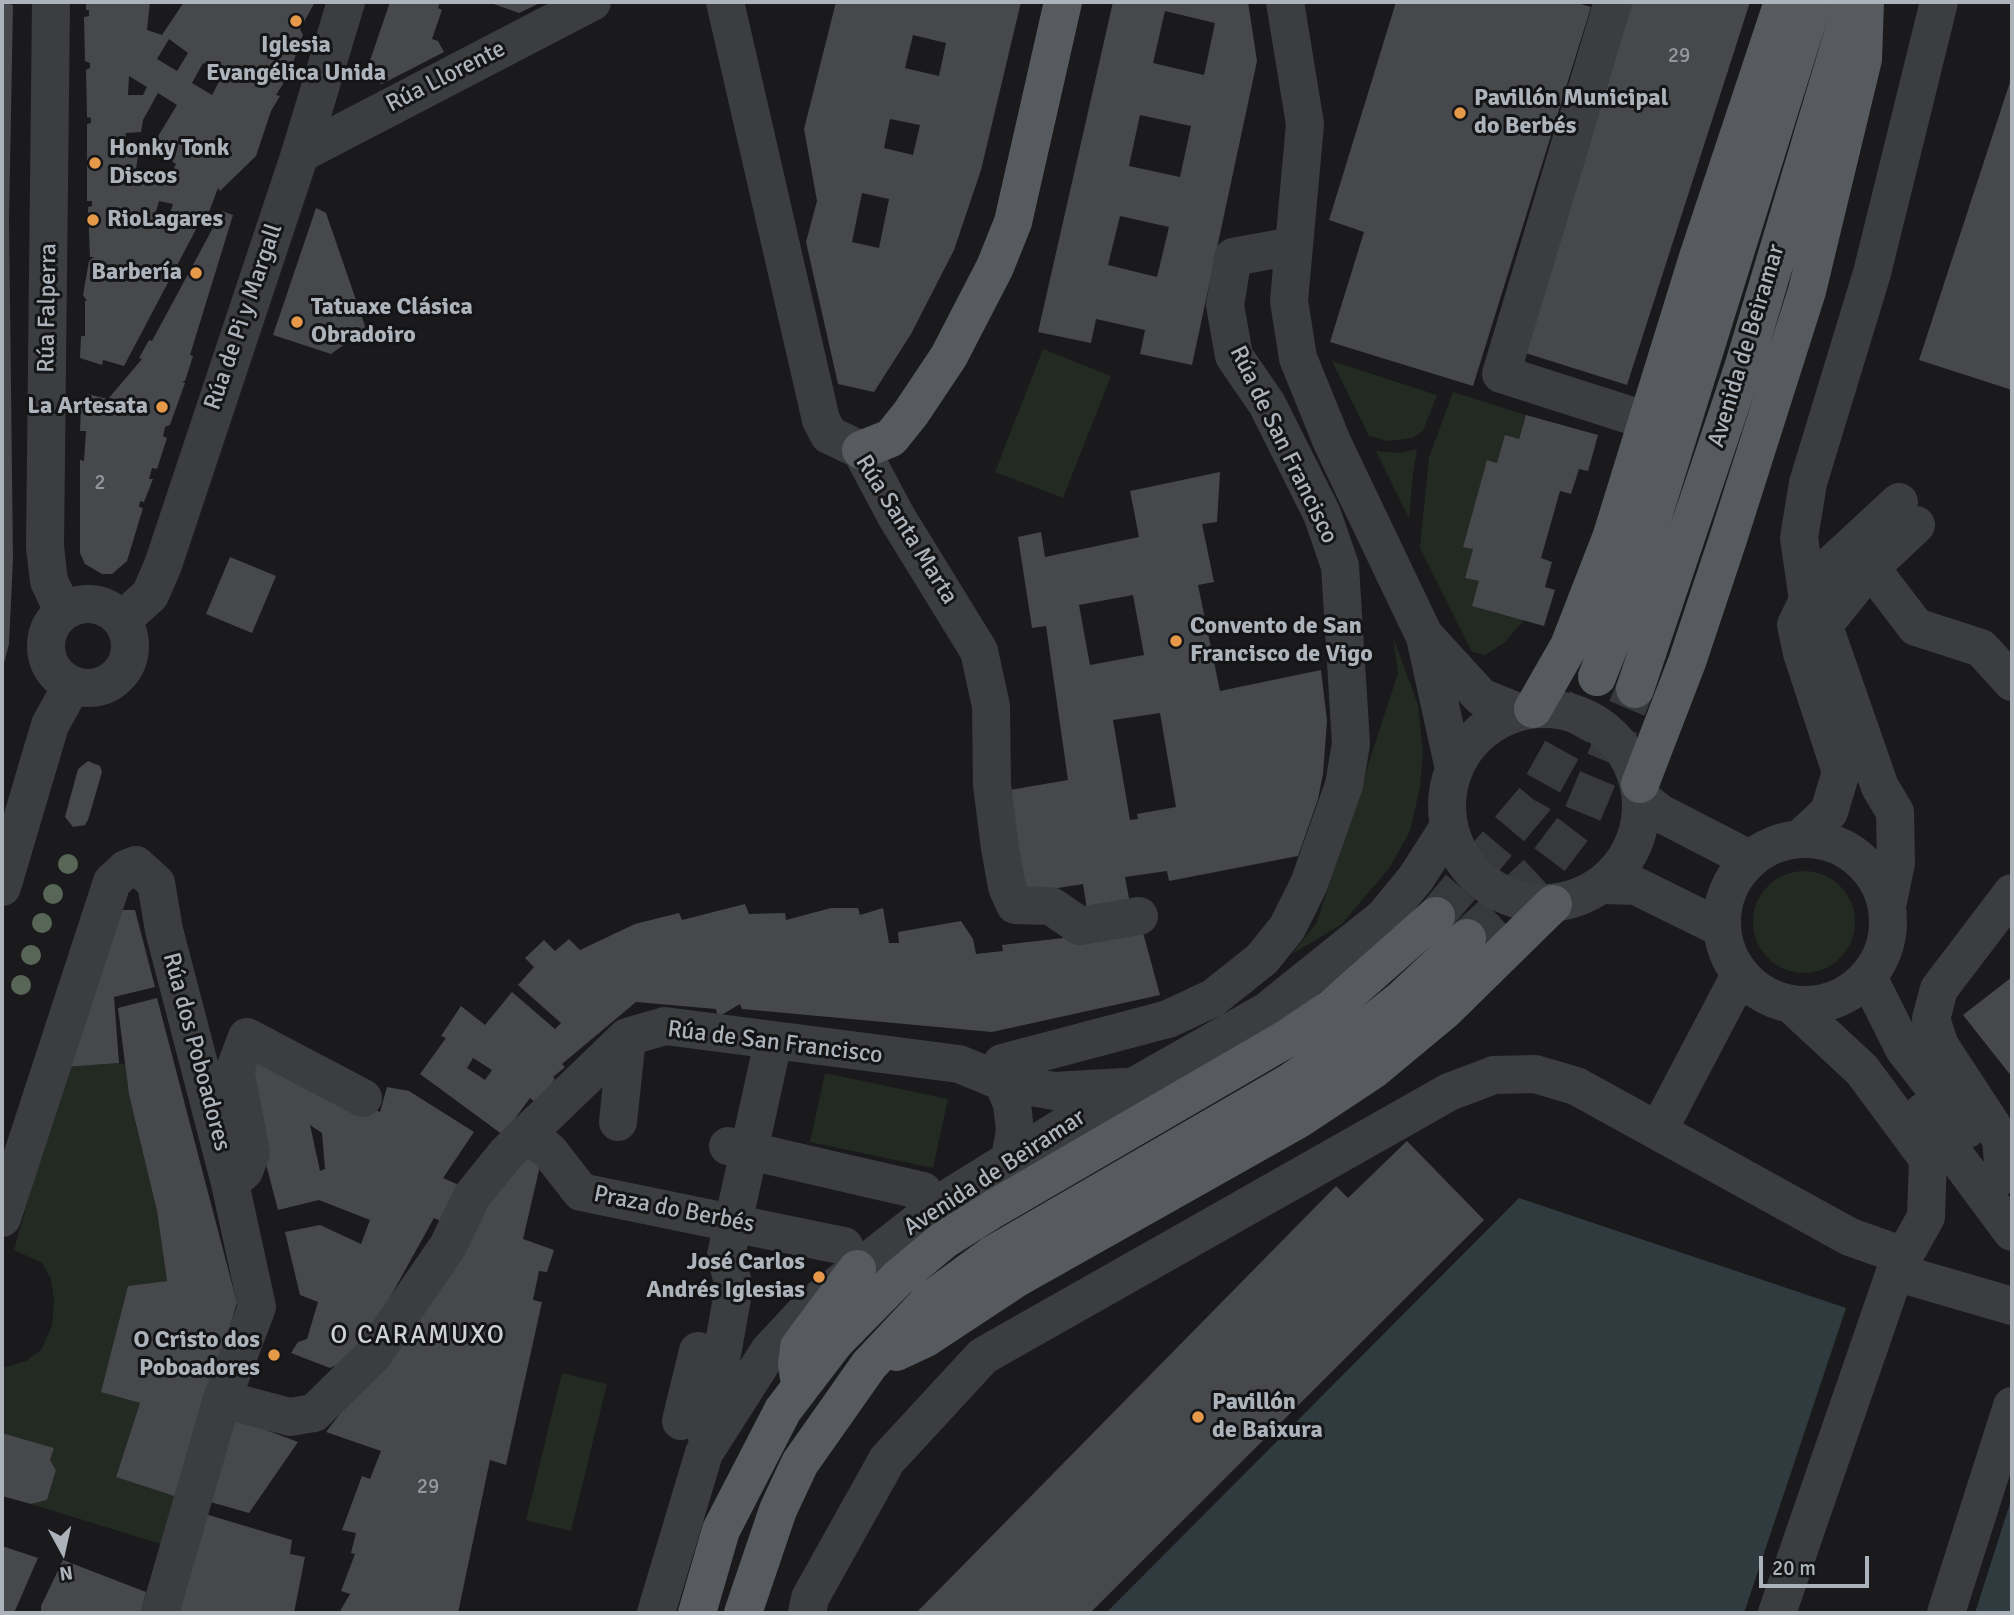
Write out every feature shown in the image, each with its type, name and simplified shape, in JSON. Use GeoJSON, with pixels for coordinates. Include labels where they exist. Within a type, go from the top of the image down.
{"type":"FeatureCollection","features":[{"type":"Feature","properties":{"kind":"main road"},"geometry":{"type":"LineString","coordinates":[[861,450],[875,447],[891,438],[911,413],[949,356],[995,267],[1013,222],[1063,2]]}},
{"type":"Feature","properties":{"kind":"main road"},"geometry":{"type":"LineString","coordinates":[[1526,711],[1569,646],[1611,538],[1783,2]]}},
{"type":"Feature","properties":{"kind":"main road","name":"Avenida de Beiramar"},"geometry":{"type":"LineString","coordinates":[[1597,677],[1625,606],[1813,2]]}},
{"type":"Feature","properties":{"kind":"main road","name":"Avenida de Beiramar"},"geometry":{"type":"LineString","coordinates":[[1635,689],[1744,365],[1852,2]]}},
{"type":"Feature","properties":{"kind":"main road"},"geometry":{"type":"LineString","coordinates":[[1641,791],[1712,587],[1807,290],[1863,60],[1865,2]]}},
{"type":"Feature","properties":{"kind":"main road"},"geometry":{"type":"LineString","coordinates":[[869,1365],[926,1338],[1017,1278],[1299,1119],[1373,1070],[1444,1011],[1553,904]]}},
{"type":"Feature","properties":{"kind":"main road","name":"Avenida de Beiramar"},"geometry":{"type":"LineString","coordinates":[[697,1613],[726,1519],[777,1420],[800,1385],[863,1311],[944,1240],[1286,1039],[1332,1008],[1436,916]]}},
{"type":"Feature","properties":{"kind":"main road"},"geometry":{"type":"LineString","coordinates":[[743,1613],[779,1510],[800,1464],[869,1365],[929,1301],[992,1255],[1289,1083],[1352,1039],[1402,999],[1467,938]]}},
{"type":"Feature","properties":{"kind":"main road"},"geometry":{"type":"LineString","coordinates":[[800,1385],[797,1365],[799,1347],[850,1258]]}},
{"type":"Feature","properties":{"kind":"street","name":"Rúa Falperra"},"geometry":{"type":"LineString","coordinates":[[51,2],[45,547],[49,581],[63,611]]}},
{"type":"Feature","properties":{"kind":"street","name":"Rúa de Pi y Margall"},"geometry":{"type":"LineString","coordinates":[[122,620],[150,595],[163,565],[300,154],[346,2]]}},
{"type":"Feature","properties":{"kind":"street","name":"Rúa Llorente"},"geometry":{"type":"LineString","coordinates":[[300,154],[592,2]]}},
{"type":"Feature","properties":{"kind":"street","name":"Rúa Santa Marta"},"geometry":{"type":"LineString","coordinates":[[725,2],[821,420],[828,435],[861,450],[895,516],[978,651],[991,706],[992,785],[1000,848],[1007,887],[1015,905],[1051,906],[1080,926],[1139,916]]}},
{"type":"Feature","properties":{"kind":"street"},"geometry":{"type":"LineString","coordinates":[[1285,2],[1305,124],[1289,301],[1298,358],[1332,442],[1425,637],[1454,769]]}},
{"type":"Feature","properties":{"kind":"street"},"geometry":{"type":"LineString","coordinates":[[1613,2],[1501,374],[1648,421]]}},
{"type":"Feature","properties":{"kind":"street"},"geometry":{"type":"LineString","coordinates":[[1806,1004],[1847,994],[1868,976],[1882,956],[1888,931],[1887,906],[1896,863],[1895,812],[1880,787],[1828,639],[1799,538],[1808,483],[1872,273],[1939,2]]}},
{"type":"Feature","properties":{"kind":"street","name":"Rúa de San Francisco"},"geometry":{"type":"LineString","coordinates":[[1003,1082],[1002,1063],[1168,1019],[1213,999],[1262,959],[1287,929],[1309,884],[1343,785],[1351,744],[1340,566],[1322,514],[1273,416],[1234,356],[1225,305],[1233,257],[1293,246]]}},
{"type":"Feature","properties":{"kind":"street"},"geometry":{"type":"LineString","coordinates":[[1801,838],[1829,812],[1841,772],[1801,653],[1796,625],[1820,607],[1850,567],[1908,513]]}},
{"type":"Feature","properties":{"kind":"street"},"geometry":{"type":"LineString","coordinates":[[1850,567],[1880,580],[1916,627],[1981,648],[2012,682]]}},
{"type":"Feature","properties":{"kind":"street"},"geometry":{"type":"LineString","coordinates":[[75,605],[100,605],[122,620],[130,645],[122,671],[100,687],[72,685],[52,669],[47,657],[48,632],[63,611],[75,605]]}},
{"type":"Feature","properties":{"kind":"street"},"geometry":{"type":"LineString","coordinates":[[1425,637],[1481,696],[1526,711],[1561,710],[1588,719],[1612,735],[1623,750],[1641,791],[1660,813],[1749,859]]}},
{"type":"Feature","properties":{"kind":"street"},"geometry":{"type":"LineString","coordinates":[[2,887],[50,725],[72,685]]}},
{"type":"Feature","properties":{"kind":"street"},"geometry":{"type":"LineString","coordinates":[[1526,711],[1479,733],[1464,750],[1448,789],[1448,828],[1458,854],[1476,877],[1499,893],[1525,902],[1553,904],[1580,898],[1603,885],[1626,861],[1639,831],[1641,791]]}},
{"type":"Feature","properties":{"kind":"street","name":"Avenida de Beiramar"},"geometry":{"type":"LineString","coordinates":[[656,1613],[704,1453],[769,1351],[811,1306],[850,1258],[1010,1158],[1267,1011],[1324,968],[1384,917],[1416,878],[1448,828]]}},
{"type":"Feature","properties":{"kind":"street"},"geometry":{"type":"LineString","coordinates":[[1887,906],[1880,883],[1865,864],[1847,849],[1824,840],[1801,838],[1773,844],[1749,859],[1733,879],[1723,902],[1721,928],[1727,953],[1740,975],[1763,994],[1806,1004],[1876,1052],[2002,1187]]}},
{"type":"Feature","properties":{"kind":"street","name":"Rúa dos Poboadores"},"geometry":{"type":"LineString","coordinates":[[2,1218],[112,882],[126,869],[136,865],[156,883],[164,930],[230,1183],[257,1307],[222,1399],[160,1613]]}},
{"type":"Feature","properties":{"kind":"street"},"geometry":{"type":"LineString","coordinates":[[1603,885],[1636,886],[1721,928]]}},
{"type":"Feature","properties":{"kind":"street"},"geometry":{"type":"LineString","coordinates":[[2012,893],[1939,989],[1931,1019],[1940,1046],[2001,1139],[2002,1187],[2012,1232]]}},
{"type":"Feature","properties":{"kind":"street"},"geometry":{"type":"LineString","coordinates":[[1658,1131],[1740,975]]}},
{"type":"Feature","properties":{"kind":"street"},"geometry":{"type":"LineString","coordinates":[[1868,976],[1904,1049],[2002,1187]]}},
{"type":"Feature","properties":{"kind":"street"},"geometry":{"type":"LineString","coordinates":[[1806,1004],[1862,1070],[1928,1159],[1952,1185],[2002,1187]]}},
{"type":"Feature","properties":{"kind":"street","name":"Rúa de San Francisco"},"geometry":{"type":"LineString","coordinates":[[222,1399],[290,1417],[314,1413],[373,1355],[448,1245],[472,1196],[506,1154],[627,1037],[665,1026],[959,1064],[1003,1082],[1054,1091],[1132,1087]]}},
{"type":"Feature","properties":{"kind":"street"},"geometry":{"type":"LineString","coordinates":[[230,1183],[244,1171],[251,1153],[235,1069],[247,1037],[363,1098]]}},
{"type":"Feature","properties":{"kind":"street"},"geometry":{"type":"LineString","coordinates":[[618,1122],[627,1037]]}},
{"type":"Feature","properties":{"kind":"street"},"geometry":{"type":"LineString","coordinates":[[704,1453],[734,1287],[729,1238],[737,1148],[773,1042]]}},
{"type":"Feature","properties":{"kind":"street"},"geometry":{"type":"LineString","coordinates":[[807,1613],[810,1598],[887,1460],[984,1356],[1449,1092],[1494,1074],[1535,1074],[1576,1086],[1900,1264],[2012,1306]]}},
{"type":"Feature","properties":{"kind":"street"},"geometry":{"type":"LineString","coordinates":[[1003,1082],[1012,1104],[1015,1131],[1010,1158]]}},
{"type":"Feature","properties":{"kind":"street","name":"Praza do Berbés"},"geometry":{"type":"LineString","coordinates":[[527,1134],[549,1152],[581,1192],[729,1238],[850,1258]]}},
{"type":"Feature","properties":{"kind":"street"},"geometry":{"type":"LineString","coordinates":[[737,1148],[923,1191]]}},
{"type":"Feature","properties":{"kind":"street"},"geometry":{"type":"LineString","coordinates":[[1777,1613],[1900,1264],[1926,1217],[1928,1159]]}},
{"type":"Feature","properties":{"kind":"street"},"geometry":{"type":"LineString","coordinates":[[681,1421],[715,1282],[729,1238]]}},
{"type":"Feature","properties":{"kind":"street"},"geometry":{"type":"LineString","coordinates":[[1946,1613],[2012,1406]]}},
{"type":"Feature","properties":{"kind":"shaded area"},"geometry":{"type":"Polygon","coordinates":[[[1043,349],[1111,376],[1063,498],[995,472],[1043,349]]]}},
{"type":"Feature","properties":{"kind":"shaded area"},"geometry":{"type":"Polygon","coordinates":[[[1332,361],[1437,395],[1423,431],[1412,438],[1388,441],[1369,436],[1332,361]]]}},
{"type":"Feature","properties":{"kind":"shaded area"},"geometry":{"type":"Polygon","coordinates":[[[1453,392],[1526,415],[1519,439],[1497,463],[1487,461],[1463,546],[1473,549],[1465,577],[1479,581],[1524,620],[1504,643],[1485,655],[1472,652],[1420,548],[1429,457],[1453,392]]]}},
{"type":"Feature","properties":{"kind":"shaded area"},"geometry":{"type":"Polygon","coordinates":[[[1417,449],[1409,518],[1376,451],[1399,453],[1417,449]]]}},
{"type":"Feature","properties":{"kind":"shaded area"},"geometry":{"type":"Polygon","coordinates":[[[1393,637],[1418,705],[1423,752],[1420,787],[1410,831],[1390,867],[1342,924],[1292,954],[1317,922],[1398,673],[1393,637]]]}},
{"type":"Feature","properties":{"kind":"shaded area"},"geometry":{"type":"Polygon","coordinates":[[[1804,871],[1823,875],[1840,886],[1851,903],[1855,922],[1851,941],[1840,958],[1823,969],[1804,973],[1785,969],[1768,958],[1757,941],[1753,922],[1757,903],[1768,886],[1785,875],[1804,871]]]}},
{"type":"Feature","properties":{"kind":"shaded area"},"geometry":{"type":"Polygon","coordinates":[[[119,1063],[125,1065],[129,1096],[157,1211],[167,1281],[128,1286],[102,1392],[140,1403],[116,1477],[177,1497],[164,1545],[31,1504],[47,1500],[56,1470],[50,1460],[53,1448],[2,1433],[2,1368],[26,1361],[41,1350],[52,1326],[54,1301],[51,1279],[42,1263],[14,1250],[65,1067],[119,1063]]]}},
{"type":"Feature","properties":{"kind":"shaded area"},"geometry":{"type":"Polygon","coordinates":[[[825,1073],[948,1099],[933,1168],[810,1142],[825,1073]]]}},
{"type":"Feature","properties":{"kind":"shaded area"},"geometry":{"type":"Polygon","coordinates":[[[1519,1198],[1846,1308],[1744,1613],[1106,1613],[1519,1198]]]}},
{"type":"Feature","properties":{"kind":"shaded area"},"geometry":{"type":"Polygon","coordinates":[[[562,1373],[607,1384],[571,1531],[526,1520],[562,1373]]]}},
{"type":"Feature","properties":{"kind":"shaded area"},"geometry":{"type":"Polygon","coordinates":[[[2012,1497],[2012,1613],[1975,1613],[2012,1497]]]}},
{"type":"Feature","properties":{"kind":"building"},"geometry":{"type":"Polygon","coordinates":[[[2,2],[13,5],[9,220],[13,559],[9,644],[3,667],[2,2]]]}},
{"type":"Feature","properties":{"kind":"building"},"geometry":{"type":"Polygon","coordinates":[[[86,2],[150,2],[147,30],[162,35],[184,2],[315,2],[300,29],[303,35],[291,68],[286,70],[291,71],[276,95],[280,96],[271,111],[256,156],[220,191],[218,188],[206,220],[202,218],[124,366],[103,360],[102,365],[80,358],[81,336],[85,336],[87,301],[83,295],[89,261],[94,257],[90,257],[88,207],[92,206],[92,201],[87,201],[87,124],[91,123],[91,118],[87,117],[86,70],[90,68],[90,63],[85,61],[84,17],[89,16],[89,10],[86,10],[86,2]],[[169,39],[157,59],[177,71],[188,53],[169,39]],[[203,63],[192,83],[212,95],[222,76],[203,63]],[[129,76],[128,95],[143,95],[147,87],[129,76]],[[158,93],[143,120],[141,132],[126,133],[124,150],[139,149],[136,169],[169,177],[176,164],[151,148],[177,105],[158,93]],[[159,201],[153,222],[166,225],[173,204],[159,201]]]}},
{"type":"Feature","properties":{"kind":"building"},"geometry":{"type":"Polygon","coordinates":[[[390,2],[440,2],[438,8],[442,10],[432,39],[438,41],[444,52],[382,84],[364,78],[390,2]]]}},
{"type":"Feature","properties":{"kind":"building"},"geometry":{"type":"Polygon","coordinates":[[[488,2],[542,2],[519,13],[488,2]]]}},
{"type":"Feature","properties":{"kind":"building"},"geometry":{"type":"Polygon","coordinates":[[[836,2],[1021,2],[981,170],[954,250],[911,334],[874,392],[838,384],[806,242],[817,201],[804,129],[836,2]],[[913,35],[905,68],[939,76],[946,43],[913,35]],[[890,119],[884,148],[913,155],[920,125],[890,119]],[[862,193],[852,242],[879,248],[889,199],[862,193]]]}},
{"type":"Feature","properties":{"kind":"building"},"geometry":{"type":"Polygon","coordinates":[[[1113,2],[1248,2],[1257,61],[1192,365],[1140,354],[1145,330],[1096,319],[1091,343],[1038,332],[1113,2]],[[1165,11],[1153,63],[1204,75],[1215,23],[1165,11]],[[1140,115],[1129,166],[1180,177],[1191,126],[1140,115]],[[1120,216],[1108,265],[1157,277],[1169,227],[1120,216]]]}},
{"type":"Feature","properties":{"kind":"building","name":"Pavillón Municipal do Berbés"},"geometry":{"type":"Polygon","coordinates":[[[1396,2],[1574,2],[1591,7],[1473,386],[1330,342],[1364,232],[1329,220],[1396,2]]]}},
{"type":"Feature","properties":{"kind":"building"},"geometry":{"type":"Polygon","coordinates":[[[1631,2],[1750,2],[1627,385],[1519,351],[1631,2]]]}},
{"type":"Feature","properties":{"kind":"building"},"geometry":{"type":"Polygon","coordinates":[[[2012,76],[2012,390],[1919,360],[2012,76]]]}},
{"type":"Feature","properties":{"kind":"building"},"geometry":{"type":"Polygon","coordinates":[[[316,208],[326,213],[366,329],[331,354],[273,335],[316,208]]]}},
{"type":"Feature","properties":{"kind":"building"},"geometry":{"type":"Polygon","coordinates":[[[222,211],[233,215],[190,355],[193,356],[185,381],[182,382],[185,383],[170,425],[165,427],[163,436],[167,438],[157,469],[152,468],[149,479],[153,479],[144,502],[140,501],[139,507],[143,508],[127,561],[112,574],[102,574],[85,564],[80,553],[80,460],[84,461],[86,431],[80,431],[81,406],[87,406],[87,394],[108,399],[142,359],[139,358],[149,340],[152,341],[222,211]]]}},
{"type":"Feature","properties":{"kind":"building"},"geometry":{"type":"Polygon","coordinates":[[[1526,415],[1598,435],[1588,471],[1579,469],[1571,494],[1560,491],[1541,558],[1552,562],[1545,587],[1555,590],[1544,626],[1472,606],[1479,581],[1465,578],[1473,549],[1463,547],[1487,460],[1497,463],[1505,435],[1519,439],[1526,415]]]}},
{"type":"Feature","properties":{"kind":"building"},"geometry":{"type":"Polygon","coordinates":[[[1220,472],[1217,522],[1202,524],[1214,582],[1198,585],[1220,691],[1321,670],[1327,721],[1323,774],[1318,799],[1298,856],[1169,881],[1167,871],[1125,877],[1131,909],[1088,916],[1083,884],[1020,894],[1004,791],[1068,780],[1046,626],[1032,628],[1018,537],[1041,532],[1045,557],[1139,537],[1130,491],[1220,472]],[[1133,595],[1079,605],[1090,665],[1144,655],[1133,595]],[[1160,713],[1113,720],[1130,820],[1138,819],[1137,814],[1176,807],[1160,713]]]}},
{"type":"Feature","properties":{"kind":"building"},"geometry":{"type":"Polygon","coordinates":[[[230,557],[276,576],[252,633],[206,614],[230,557]]]}},
{"type":"Feature","properties":{"kind":"building"},"geometry":{"type":"Polygon","coordinates":[[[88,761],[100,766],[102,772],[88,820],[85,825],[73,827],[65,817],[78,769],[88,761]]]}},
{"type":"Feature","properties":{"kind":"building"},"geometry":{"type":"Polygon","coordinates":[[[745,904],[749,914],[785,913],[786,920],[831,908],[858,908],[860,915],[883,908],[889,943],[899,943],[898,932],[961,921],[973,939],[976,954],[1003,951],[1002,945],[1142,929],[1160,995],[992,1032],[742,1009],[740,1004],[718,1017],[716,1009],[636,1002],[562,1064],[565,1067],[553,1077],[555,1079],[537,1104],[530,1098],[503,1135],[420,1074],[446,1038],[441,1036],[461,1006],[485,1025],[512,992],[555,1029],[561,1023],[518,985],[534,967],[525,958],[544,940],[555,951],[569,939],[580,950],[635,924],[679,913],[682,920],[745,904]],[[473,1058],[467,1068],[485,1080],[492,1070],[473,1058]]]}},
{"type":"Feature","properties":{"kind":"building"},"geometry":{"type":"Polygon","coordinates":[[[120,910],[135,910],[155,987],[114,997],[119,1063],[65,1067],[120,910]]]}},
{"type":"Feature","properties":{"kind":"building"},"geometry":{"type":"Polygon","coordinates":[[[2012,977],[2012,1077],[1963,1015],[2012,977]]]}},
{"type":"Feature","properties":{"kind":"building"},"geometry":{"type":"Polygon","coordinates":[[[157,998],[237,1303],[177,1497],[116,1477],[140,1403],[101,1392],[128,1286],[167,1281],[157,1211],[129,1095],[118,1008],[157,998]]]}},
{"type":"Feature","properties":{"kind":"building"},"geometry":{"type":"Polygon","coordinates":[[[257,1055],[380,1112],[387,1087],[409,1091],[474,1132],[443,1178],[466,1188],[447,1224],[434,1218],[358,1355],[330,1368],[291,1353],[298,1342],[307,1339],[318,1302],[300,1295],[285,1232],[320,1225],[361,1244],[370,1220],[319,1200],[278,1210],[250,1103],[257,1055]],[[310,1125],[320,1171],[325,1169],[322,1133],[310,1125]]]}},
{"type":"Feature","properties":{"kind":"building","name":"Pavillón de Baixura"},"geometry":{"type":"Polygon","coordinates":[[[1407,1141],[1484,1220],[1090,1613],[916,1613],[1336,1186],[1348,1198],[1407,1141]]]}},
{"type":"Feature","properties":{"kind":"building"},"geometry":{"type":"Polygon","coordinates":[[[528,1144],[543,1153],[523,1239],[554,1250],[547,1272],[539,1271],[533,1300],[542,1302],[506,1465],[490,1460],[458,1613],[339,1613],[350,1594],[341,1591],[355,1554],[351,1553],[356,1533],[342,1530],[362,1476],[370,1479],[381,1451],[326,1432],[415,1318],[528,1144]]]}},
{"type":"Feature","properties":{"kind":"building"},"geometry":{"type":"Polygon","coordinates":[[[234,1418],[298,1442],[249,1513],[207,1501],[234,1418]]]}},
{"type":"Feature","properties":{"kind":"building"},"geometry":{"type":"Polygon","coordinates":[[[2,1433],[54,1448],[50,1460],[56,1470],[47,1500],[31,1504],[2,1496],[2,1433]]]}},
{"type":"Feature","properties":{"kind":"building"},"geometry":{"type":"Polygon","coordinates":[[[202,1513],[292,1540],[290,1554],[305,1557],[294,1613],[175,1613],[202,1513]]]}},
{"type":"Feature","properties":{"kind":"building"},"geometry":{"type":"Polygon","coordinates":[[[2,1546],[38,1558],[14,1613],[2,1613],[2,1546]]]}},
{"type":"Feature","properties":{"kind":"building"},"geometry":{"type":"Polygon","coordinates":[[[63,1560],[146,1592],[141,1613],[41,1613],[41,1606],[63,1560]]]}},
{"type":"Feature","properties":{"kind":"tunnel"},"geometry":{"type":"LineString","coordinates":[[1436,916],[1534,800],[1574,728],[1597,677]]}},
{"type":"Feature","properties":{"kind":"tunnel"},"geometry":{"type":"LineString","coordinates":[[1467,938],[1544,867],[1581,818],[1635,689]]}},
{"type":"Feature","properties":{"kind":"place","name":"Iglesia Evangélica Unida"},"geometry":{"type":"Point","coordinates":[296,21]}},
{"type":"Feature","properties":{"kind":"place","name":"Pavillón Municipal do Berbés"},"geometry":{"type":"Point","coordinates":[1460,113]}},
{"type":"Feature","properties":{"kind":"place","name":"Honky Tonk Discos"},"geometry":{"type":"Point","coordinates":[95,163]}},
{"type":"Feature","properties":{"kind":"place","name":"RioLagares"},"geometry":{"type":"Point","coordinates":[93,220]}},
{"type":"Feature","properties":{"kind":"place","name":"Barbería"},"geometry":{"type":"Point","coordinates":[196,273]}},
{"type":"Feature","properties":{"kind":"place","name":"Tatuaxe Clásica Obradoiro"},"geometry":{"type":"Point","coordinates":[297,322]}},
{"type":"Feature","properties":{"kind":"place","name":"La Artesata"},"geometry":{"type":"Point","coordinates":[162,407]}},
{"type":"Feature","properties":{"kind":"place","name":"Convento de San Francisco de Vigo"},"geometry":{"type":"Point","coordinates":[1176,641]}},
{"type":"Feature","properties":{"kind":"place","name":"José Carlos Andrés Iglesias"},"geometry":{"type":"Point","coordinates":[819,1277]}},
{"type":"Feature","properties":{"kind":"place","name":"O Cristo dos Poboadores"},"geometry":{"type":"Point","coordinates":[274,1355]}},
{"type":"Feature","properties":{"kind":"place","name":"Pavillón de Baixura"},"geometry":{"type":"Point","coordinates":[1198,1417]}},
{"type":"Feature","properties":{"kind":"district","name":"O CARAMUXO"},"geometry":{"type":"Point","coordinates":[418,1336]}}]}
